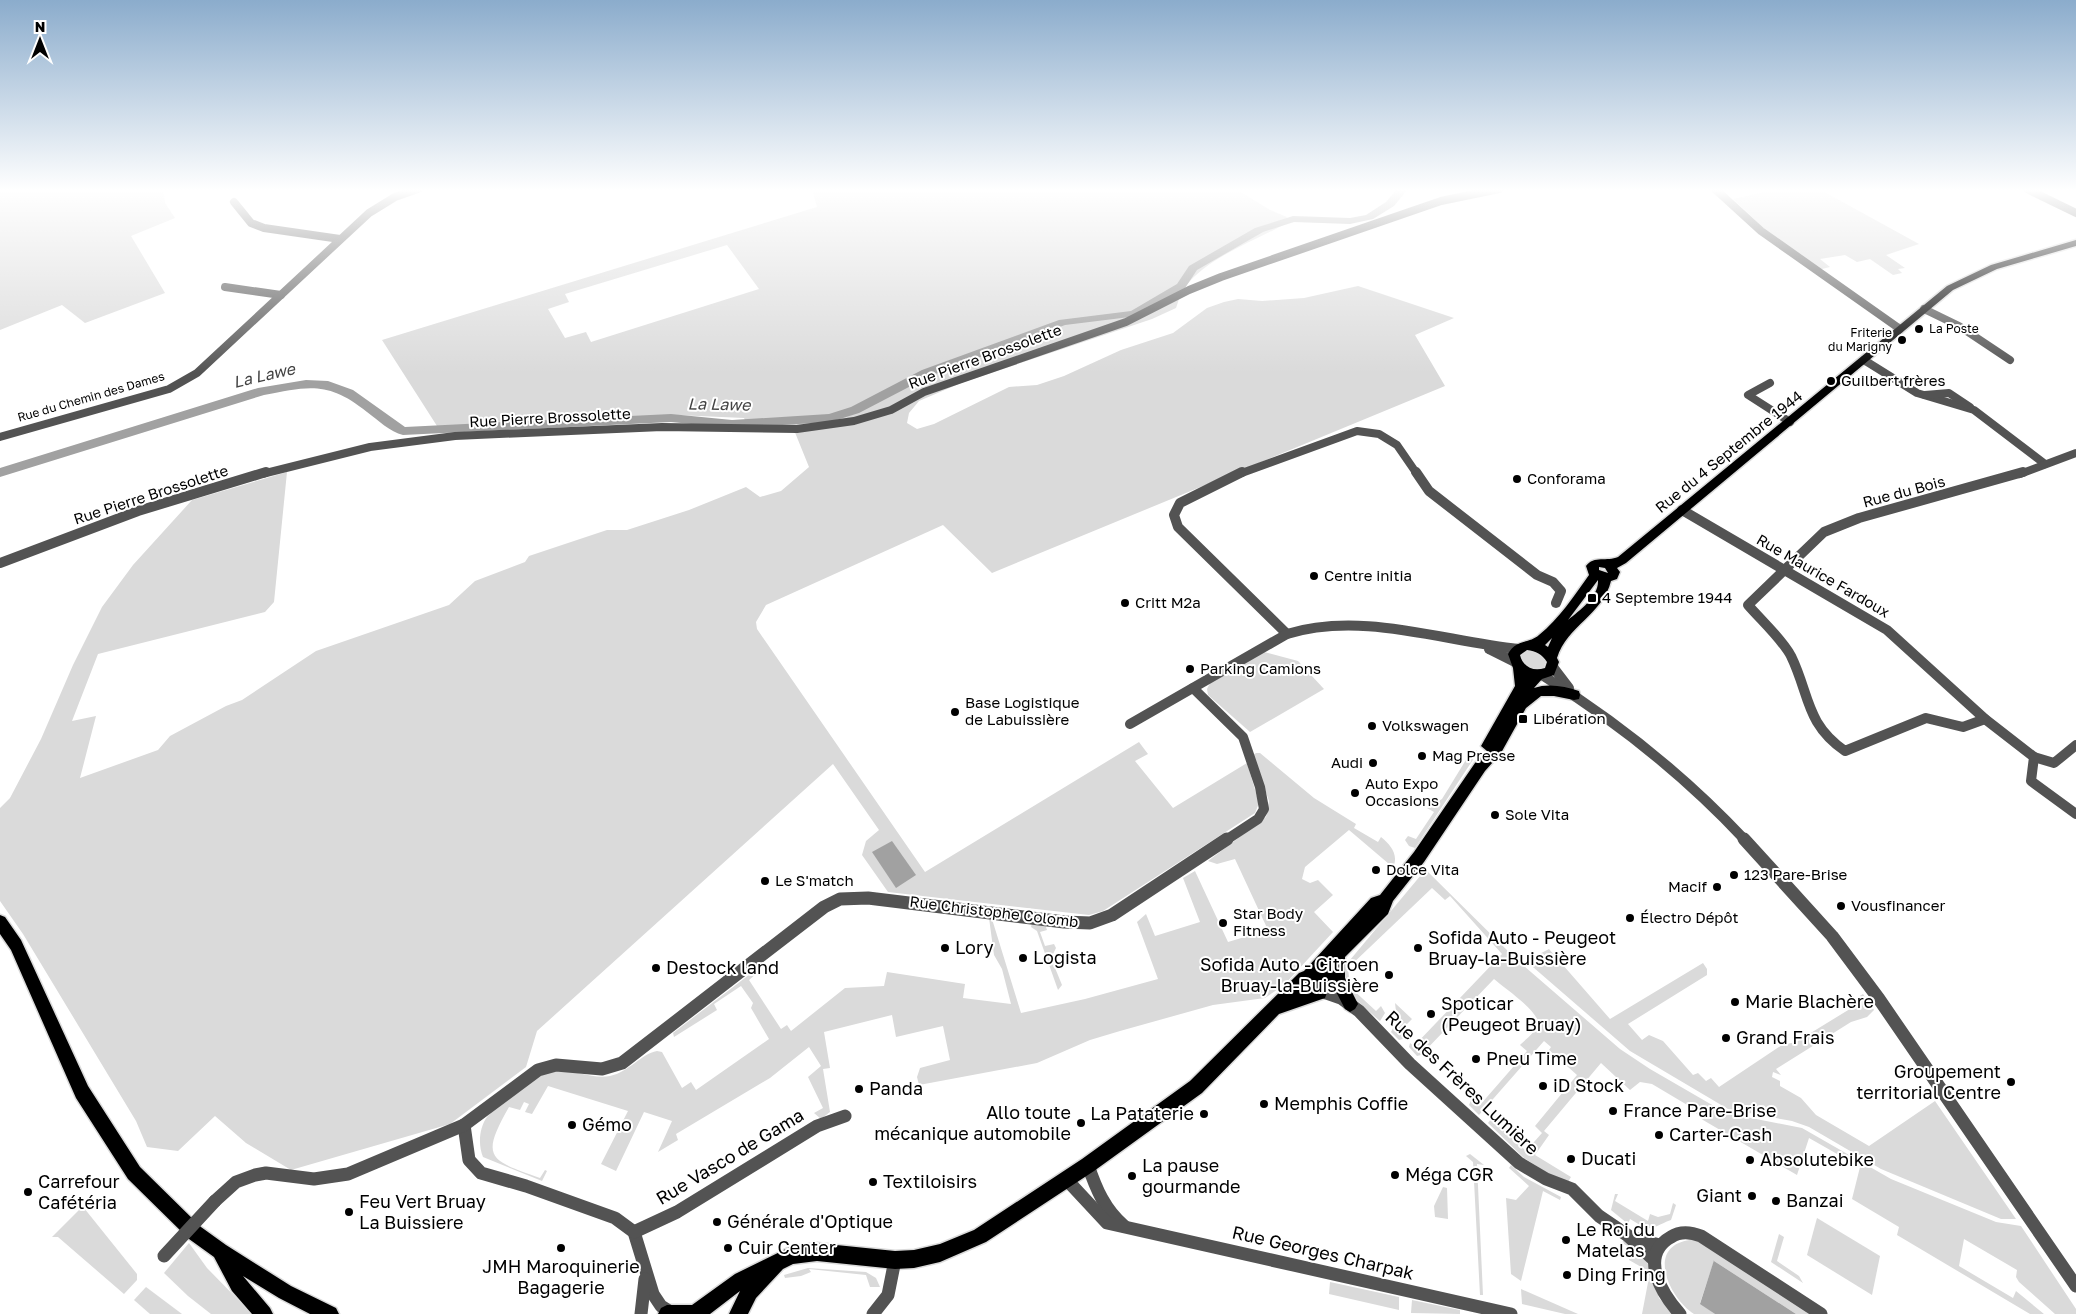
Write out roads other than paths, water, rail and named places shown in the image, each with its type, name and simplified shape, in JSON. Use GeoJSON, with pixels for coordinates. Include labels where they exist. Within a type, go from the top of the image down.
{"type":"FeatureCollection","features":[{"type":"Feature","properties":{"kind":"main road","name":"Rue du 4 Septembre 1944"},"geometry":{"type":"LineString","coordinates":[[1604,573],[1790,422],[1950,288],[1994,267],[2051,250]]}},
{"type":"Feature","properties":{"kind":"main road"},"geometry":{"type":"LineString","coordinates":[[1535,646],[1540,644],[1554,630],[1604,573]]}},
{"type":"Feature","properties":{"kind":"main road"},"geometry":{"type":"LineString","coordinates":[[1517,665],[1528,673],[1540,675],[1549,673],[1556,644],[1585,614],[1604,588],[1604,573]]}},
{"type":"Feature","properties":{"kind":"main road"},"geometry":{"type":"LineString","coordinates":[[1480,767],[1481,757],[1521,686],[1514,654],[1525,645],[1535,646],[1545,650],[1552,662]]}},
{"type":"Feature","properties":{"kind":"main road"},"geometry":{"type":"LineString","coordinates":[[1517,713],[1530,684],[1540,675]]}},
{"type":"Feature","properties":{"kind":"main road"},"geometry":{"type":"LineString","coordinates":[[1313,986],[1329,963],[1384,909],[1386,900],[1419,857],[1480,767],[1489,760],[1528,698],[1537,692],[1549,690],[1574,695]]}},
{"type":"Feature","properties":{"kind":"main road"},"geometry":{"type":"LineString","coordinates":[[669,1313],[694,1314],[741,1280],[792,1255],[809,1252],[896,1260],[914,1259],[940,1253],[992,1229],[1088,1165],[1196,1087],[1277,1007],[1313,986],[1376,903],[1386,900]]}},
{"type":"Feature","properties":{"kind":"main road"},"geometry":{"type":"LineString","coordinates":[[0,922],[16,944],[82,1092],[134,1173],[196,1233],[220,1252],[285,1292],[330,1314]]}},
{"type":"Feature","properties":{"kind":"main road"},"geometry":{"type":"LineString","coordinates":[[1338,954],[1337,979],[1350,1004]]}},
{"type":"Feature","properties":{"kind":"main road"},"geometry":{"type":"LineString","coordinates":[[220,1252],[238,1285],[264,1314]]}},
{"type":"Feature","properties":{"kind":"main road"},"geometry":{"type":"LineString","coordinates":[[738,1314],[750,1292],[780,1261]]}},
{"type":"Feature","properties":{"kind":"street","name":"Rue du Chemin des Dames"},"geometry":{"type":"LineString","coordinates":[[0,437],[169,389],[197,373],[328,250]]}},
{"type":"Feature","properties":{"kind":"street","name":"Rue Pierre Brossolette"},"geometry":{"type":"LineString","coordinates":[[0,563],[138,511],[287,466],[370,446],[455,436],[532,432],[662,427],[797,429],[854,421],[891,410],[924,392],[1144,314],[1206,283],[1298,250]]}},
{"type":"Feature","properties":{"kind":"street"},"geometry":{"type":"LineString","coordinates":[[1788,250],[1900,329]]}},
{"type":"Feature","properties":{"kind":"street"},"geometry":{"type":"LineString","coordinates":[[224,288],[280,295]]}},
{"type":"Feature","properties":{"kind":"street"},"geometry":{"type":"LineString","coordinates":[[1924,309],[1959,326],[2010,360]]}},
{"type":"Feature","properties":{"kind":"street"},"geometry":{"type":"LineString","coordinates":[[1864,360],[1924,395],[1974,410],[2045,464]]}},
{"type":"Feature","properties":{"kind":"street"},"geometry":{"type":"LineString","coordinates":[[1770,383],[1748,395],[1790,422]]}},
{"type":"Feature","properties":{"kind":"street"},"geometry":{"type":"LineString","coordinates":[[1287,634],[1178,528],[1174,515],[1180,503],[1232,476],[1357,431],[1379,434],[1397,445],[1429,491],[1537,576],[1553,582],[1561,590],[1556,603]]}},
{"type":"Feature","properties":{"kind":"street","name":"Rue du Bois"},"geometry":{"type":"LineString","coordinates":[[1985,719],[1963,727],[1926,718],[1844,751],[1829,740],[1817,726],[1790,654],[1748,606],[1824,532],[1859,518],[2005,479],[2076,454]]}},
{"type":"Feature","properties":{"kind":"street","name":"Rue Maurice Fardoux"},"geometry":{"type":"LineString","coordinates":[[1682,510],[1887,630],[1985,719],[2034,757]]}},
{"type":"Feature","properties":{"kind":"street"},"geometry":{"type":"LineString","coordinates":[[1130,724],[1287,634],[1318,626],[1352,624],[1518,649]]}},
{"type":"Feature","properties":{"kind":"street"},"geometry":{"type":"LineString","coordinates":[[1479,644],[1517,665]]}},
{"type":"Feature","properties":{"kind":"street"},"geometry":{"type":"LineString","coordinates":[[1552,662],[1574,695]]}},
{"type":"Feature","properties":{"kind":"street"},"geometry":{"type":"LineString","coordinates":[[1540,675],[1574,695],[1656,757],[1730,824],[1792,890],[1832,936],[1879,999],[2076,1286]]}},
{"type":"Feature","properties":{"kind":"street","name":"Rue Christophe Colomb"},"geometry":{"type":"LineString","coordinates":[[164,1256],[236,1182],[266,1173],[314,1179],[348,1174],[464,1124],[538,1070],[556,1065],[602,1069],[622,1063],[824,907],[840,899],[868,898],[1070,923],[1090,923],[1112,915],[1258,818],[1264,809],[1260,786],[1244,737],[1193,688]]}},
{"type":"Feature","properties":{"kind":"street"},"geometry":{"type":"LineString","coordinates":[[2076,745],[2054,763],[2034,757],[2031,781],[2076,814]]}},
{"type":"Feature","properties":{"kind":"street","name":"Rue des Frères Lumière"},"geometry":{"type":"LineString","coordinates":[[1313,986],[1350,1004],[1410,1064],[1519,1163],[1546,1179],[1572,1189],[1599,1216],[1627,1235],[1654,1260]]}},
{"type":"Feature","properties":{"kind":"street","name":"Rue Vasco de Gama"},"geometry":{"type":"LineString","coordinates":[[634,1232],[677,1212],[817,1126],[845,1116]]}},
{"type":"Feature","properties":{"kind":"street"},"geometry":{"type":"LineString","coordinates":[[464,1124],[469,1160],[481,1173],[526,1186],[615,1218],[634,1232],[653,1294],[669,1313]]}},
{"type":"Feature","properties":{"kind":"street"},"geometry":{"type":"LineString","coordinates":[[1088,1165],[1102,1200],[1116,1220],[1127,1228]]}},
{"type":"Feature","properties":{"kind":"street","name":"Rue Georges Charpak"},"geometry":{"type":"LineString","coordinates":[[1066,1179],[1078,1188],[1097,1216],[1108,1223],[1511,1314]]}},
{"type":"Feature","properties":{"kind":"street"},"geometry":{"type":"LineString","coordinates":[[1680,1314],[1661,1288],[1654,1260],[1659,1245],[1676,1234],[1696,1234],[1821,1314]]}},
{"type":"Feature","properties":{"kind":"street","name":"Rue des Frères Lumière"},"geometry":{"type":"LineString","coordinates":[[1627,1235],[1659,1245]]}},
{"type":"Feature","properties":{"kind":"street"},"geometry":{"type":"LineString","coordinates":[[873,1314],[888,1295],[896,1260]]}},
{"type":"Feature","properties":{"kind":"street"},"geometry":{"type":"LineString","coordinates":[[641,1314],[645,1273]]}},
{"type":"Feature","properties":{"kind":"waterway","name":"La Lawe"},"geometry":{"type":"LineString","coordinates":[[0,473],[262,391],[306,384],[328,385],[349,393],[403,431],[671,418],[732,424],[830,418],[855,410],[926,373],[1063,322],[1134,314],[1181,286],[1193,268],[1224,250]]}},
{"type":"Feature","properties":{"kind":"place","name":"La Poste"},"geometry":{"type":"Point","coordinates":[1919,329]}},
{"type":"Feature","properties":{"kind":"place","name":"Friterie du Marigny"},"geometry":{"type":"Point","coordinates":[1902,340]}},
{"type":"Feature","properties":{"kind":"place","name":"Guilbert frères"},"geometry":{"type":"Point","coordinates":[1831,381]}},
{"type":"Feature","properties":{"kind":"place","name":"Conforama"},"geometry":{"type":"Point","coordinates":[1517,479]}},
{"type":"Feature","properties":{"kind":"place","name":"Centre initia"},"geometry":{"type":"Point","coordinates":[1314,576]}},
{"type":"Feature","properties":{"kind":"place","name":"4 Septembre 1944"},"geometry":{"type":"Point","coordinates":[1592,598]}},
{"type":"Feature","properties":{"kind":"place","name":"Critt M2a"},"geometry":{"type":"Point","coordinates":[1125,603]}},
{"type":"Feature","properties":{"kind":"place","name":"Parking Camions"},"geometry":{"type":"Point","coordinates":[1190,669]}},
{"type":"Feature","properties":{"kind":"place","name":"Base Logistique de Labuissière"},"geometry":{"type":"Point","coordinates":[955,712]}},
{"type":"Feature","properties":{"kind":"place","name":"Libération"},"geometry":{"type":"Point","coordinates":[1523,719]}},
{"type":"Feature","properties":{"kind":"place","name":"Volkswagen"},"geometry":{"type":"Point","coordinates":[1372,726]}},
{"type":"Feature","properties":{"kind":"place","name":"Mag Presse"},"geometry":{"type":"Point","coordinates":[1422,756]}},
{"type":"Feature","properties":{"kind":"place","name":"Audi"},"geometry":{"type":"Point","coordinates":[1373,763]}},
{"type":"Feature","properties":{"kind":"place","name":"Auto Expo Occasions"},"geometry":{"type":"Point","coordinates":[1355,793]}},
{"type":"Feature","properties":{"kind":"place","name":"Sole Vita"},"geometry":{"type":"Point","coordinates":[1495,815]}},
{"type":"Feature","properties":{"kind":"place","name":"Dolce Vita"},"geometry":{"type":"Point","coordinates":[1376,870]}},
{"type":"Feature","properties":{"kind":"place","name":"123 Pare-Brise"},"geometry":{"type":"Point","coordinates":[1734,875]}},
{"type":"Feature","properties":{"kind":"place","name":"Le S'match"},"geometry":{"type":"Point","coordinates":[765,881]}},
{"type":"Feature","properties":{"kind":"place","name":"Macif"},"geometry":{"type":"Point","coordinates":[1717,887]}},
{"type":"Feature","properties":{"kind":"place","name":"Vousfinancer"},"geometry":{"type":"Point","coordinates":[1841,906]}},
{"type":"Feature","properties":{"kind":"place","name":"Électro Dépôt"},"geometry":{"type":"Point","coordinates":[1630,918]}},
{"type":"Feature","properties":{"kind":"place","name":"Star Body Fitness"},"geometry":{"type":"Point","coordinates":[1223,923]}},
{"type":"Feature","properties":{"kind":"place","name":"Lory"},"geometry":{"type":"Point","coordinates":[945,948]}},
{"type":"Feature","properties":{"kind":"place","name":"Sofida Auto - Peugeot Bruay-la-Buissière"},"geometry":{"type":"Point","coordinates":[1418,948]}},
{"type":"Feature","properties":{"kind":"place","name":"Logista"},"geometry":{"type":"Point","coordinates":[1023,958]}},
{"type":"Feature","properties":{"kind":"place","name":"Destock land"},"geometry":{"type":"Point","coordinates":[656,968]}},
{"type":"Feature","properties":{"kind":"place","name":"Sofida Auto - Citroen Bruay-la-Buissière"},"geometry":{"type":"Point","coordinates":[1389,975]}},
{"type":"Feature","properties":{"kind":"place","name":"Marie Blachère"},"geometry":{"type":"Point","coordinates":[1735,1002]}},
{"type":"Feature","properties":{"kind":"place","name":"Spoticar (Peugeot Bruay)"},"geometry":{"type":"Point","coordinates":[1431,1014]}},
{"type":"Feature","properties":{"kind":"place","name":"Grand Frais"},"geometry":{"type":"Point","coordinates":[1726,1038]}},
{"type":"Feature","properties":{"kind":"place","name":"Pneu Time"},"geometry":{"type":"Point","coordinates":[1476,1059]}},
{"type":"Feature","properties":{"kind":"place","name":"Groupement territorial Centre"},"geometry":{"type":"Point","coordinates":[2011,1082]}},
{"type":"Feature","properties":{"kind":"place","name":"iD Stock"},"geometry":{"type":"Point","coordinates":[1543,1086]}},
{"type":"Feature","properties":{"kind":"place","name":"Panda"},"geometry":{"type":"Point","coordinates":[859,1089]}},
{"type":"Feature","properties":{"kind":"place","name":"Memphis Coffie"},"geometry":{"type":"Point","coordinates":[1264,1104]}},
{"type":"Feature","properties":{"kind":"place","name":"France Pare-Brise"},"geometry":{"type":"Point","coordinates":[1613,1111]}},
{"type":"Feature","properties":{"kind":"place","name":"La Pataterie"},"geometry":{"type":"Point","coordinates":[1204,1114]}},
{"type":"Feature","properties":{"kind":"place","name":"Allo toute mécanique automobile"},"geometry":{"type":"Point","coordinates":[1081,1123]}},
{"type":"Feature","properties":{"kind":"place","name":"Gémo"},"geometry":{"type":"Point","coordinates":[572,1125]}},
{"type":"Feature","properties":{"kind":"place","name":"Carter-Cash"},"geometry":{"type":"Point","coordinates":[1659,1135]}},
{"type":"Feature","properties":{"kind":"place","name":"Ducati"},"geometry":{"type":"Point","coordinates":[1571,1159]}},
{"type":"Feature","properties":{"kind":"place","name":"Absolutebike"},"geometry":{"type":"Point","coordinates":[1750,1160]}},
{"type":"Feature","properties":{"kind":"place","name":"Méga CGR"},"geometry":{"type":"Point","coordinates":[1395,1175]}},
{"type":"Feature","properties":{"kind":"place","name":"La pause gourmande"},"geometry":{"type":"Point","coordinates":[1132,1176]}},
{"type":"Feature","properties":{"kind":"place","name":"Textiloisirs"},"geometry":{"type":"Point","coordinates":[873,1182]}},
{"type":"Feature","properties":{"kind":"place","name":"Carrefour Cafétéria"},"geometry":{"type":"Point","coordinates":[28,1192]}},
{"type":"Feature","properties":{"kind":"place","name":"Giant"},"geometry":{"type":"Point","coordinates":[1752,1196]}},
{"type":"Feature","properties":{"kind":"place","name":"Banzai"},"geometry":{"type":"Point","coordinates":[1776,1201]}},
{"type":"Feature","properties":{"kind":"place","name":"Feu Vert Bruay La Buissiere"},"geometry":{"type":"Point","coordinates":[349,1212]}},
{"type":"Feature","properties":{"kind":"place","name":"Générale d'Optique"},"geometry":{"type":"Point","coordinates":[717,1222]}},
{"type":"Feature","properties":{"kind":"place","name":"Le Roi du Matelas"},"geometry":{"type":"Point","coordinates":[1566,1240]}},
{"type":"Feature","properties":{"kind":"place","name":"JMH Maroquinerie Bagagerie"},"geometry":{"type":"Point","coordinates":[561,1248]}},
{"type":"Feature","properties":{"kind":"place","name":"Cuir Center"},"geometry":{"type":"Point","coordinates":[728,1248]}},
{"type":"Feature","properties":{"kind":"place","name":"Ding Fring"},"geometry":{"type":"Point","coordinates":[1567,1275]}}]}
